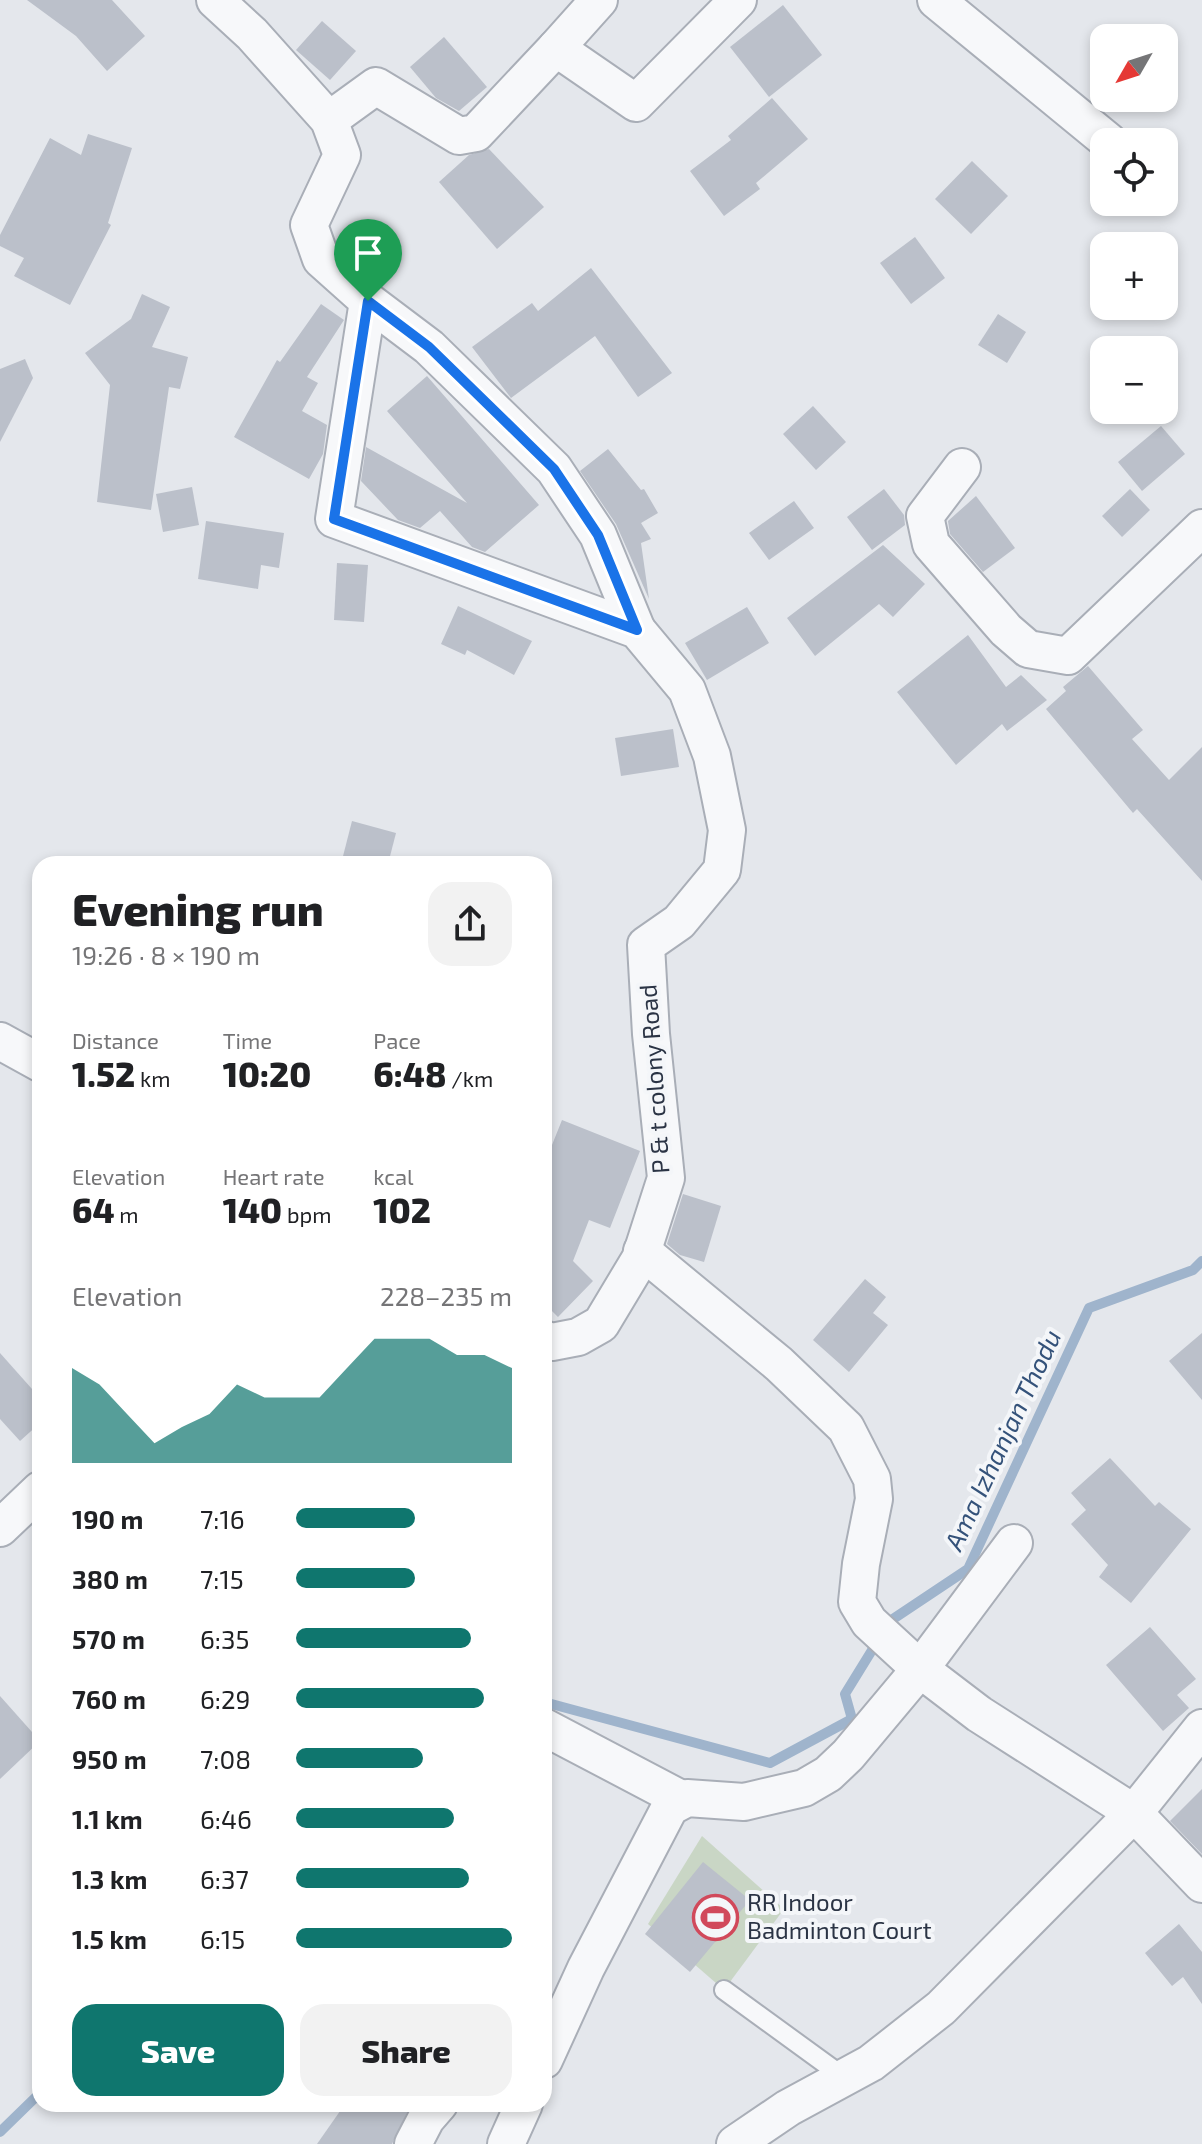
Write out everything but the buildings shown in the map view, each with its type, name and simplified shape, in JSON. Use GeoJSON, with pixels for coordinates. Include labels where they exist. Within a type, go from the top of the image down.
{"type":"FeatureCollection","features":[{"type":"Feature","properties":{"kind":"street"},"geometry":{"type":"LineString","coordinates":[[215,0],[252,34],[329,120],[342,155],[309,225],[321,259],[368,301],[429,347],[554,469],[598,535],[637,630]]}},
{"type":"Feature","properties":{"kind":"street"},"geometry":{"type":"LineString","coordinates":[[329,120],[376,86],[459,136],[476,133],[599,0]]}},
{"type":"Feature","properties":{"kind":"street"},"geometry":{"type":"LineString","coordinates":[[556,48],[636,103],[738,0]]}},
{"type":"Feature","properties":{"kind":"street"},"geometry":{"type":"LineString","coordinates":[[936,0],[1092,128]]}},
{"type":"Feature","properties":{"kind":"street"},"geometry":{"type":"LineString","coordinates":[[368,301],[334,519],[637,630]]}},
{"type":"Feature","properties":{"kind":"street"},"geometry":{"type":"LineString","coordinates":[[962,467],[925,516],[931,544],[1006,630],[1028,649],[1068,656],[1202,528]]}},
{"type":"Feature","properties":{"kind":"street","name":"P & t colony Road"},"geometry":{"type":"LineString","coordinates":[[552,1342],[578,1337],[601,1324],[642,1251],[666,1178],[646,945],[679,922],[722,870],[727,830],[712,756],[687,690],[637,630]]}},
{"type":"Feature","properties":{"kind":"street"},"geometry":{"type":"LineString","coordinates":[[0,1041],[32,1059]]}},
{"type":"Feature","properties":{"kind":"street"},"geometry":{"type":"LineString","coordinates":[[642,1251],[779,1364],[846,1428],[872,1479],[874,1499],[857,1602],[869,1622],[909,1659],[979,1714],[1134,1813],[1202,1884]]}},
{"type":"Feature","properties":{"kind":"street"},"geometry":{"type":"LineString","coordinates":[[0,1528],[32,1498]]}},
{"type":"Feature","properties":{"kind":"street"},"geometry":{"type":"LineString","coordinates":[[552,1731],[681,1799],[744,1802],[809,1786],[848,1755],[909,1659],[1014,1543]]}},
{"type":"Feature","properties":{"kind":"street"},"geometry":{"type":"LineString","coordinates":[[735,2144],[767,2121],[871,2063],[941,2008],[1134,1813],[1202,1728]]}},
{"type":"Feature","properties":{"kind":"street"},"geometry":{"type":"LineString","coordinates":[[552,2042],[661,1819],[681,1799]]}},
{"type":"Feature","properties":{"kind":"street"},"geometry":{"type":"LineString","coordinates":[[413,2144],[434,2112]]}},
{"type":"Feature","properties":{"kind":"street"},"geometry":{"type":"LineString","coordinates":[[506,2144],[520,2112]]}},
{"type":"Feature","properties":{"kind":"lane"},"geometry":{"type":"LineString","coordinates":[[724,1990],[845,2078]]}},
{"type":"Feature","properties":{"kind":"green space","name":"RR Indoor Badminton Court"},"geometry":{"type":"Polygon","coordinates":[[[702,1836],[784,1909],[724,1990],[648,1924],[702,1836]]]}},
{"type":"Feature","properties":{"kind":"waterway","name":"Ama Izhanjan Thodu"},"geometry":{"type":"LineString","coordinates":[[552,1704],[770,1763],[852,1719],[845,1694],[890,1621],[968,1569],[1089,1308],[1193,1270],[1202,1261]]}},
{"type":"Feature","properties":{"kind":"waterway","name":"Ama Izhanjan Thodu"},"geometry":{"type":"LineString","coordinates":[[0,2132],[32,2101]]}},
{"type":"Feature","properties":{"kind":"place","name":"RR Indoor Badminton Court"},"geometry":{"type":"Point","coordinates":[716,1917]}},
{"type":"Feature","properties":{"kind":"route"},"geometry":{"type":"LineString","coordinates":[[368,301],[429,347],[554,469],[598,535],[637,630],[334,519],[368,301]]}}]}
